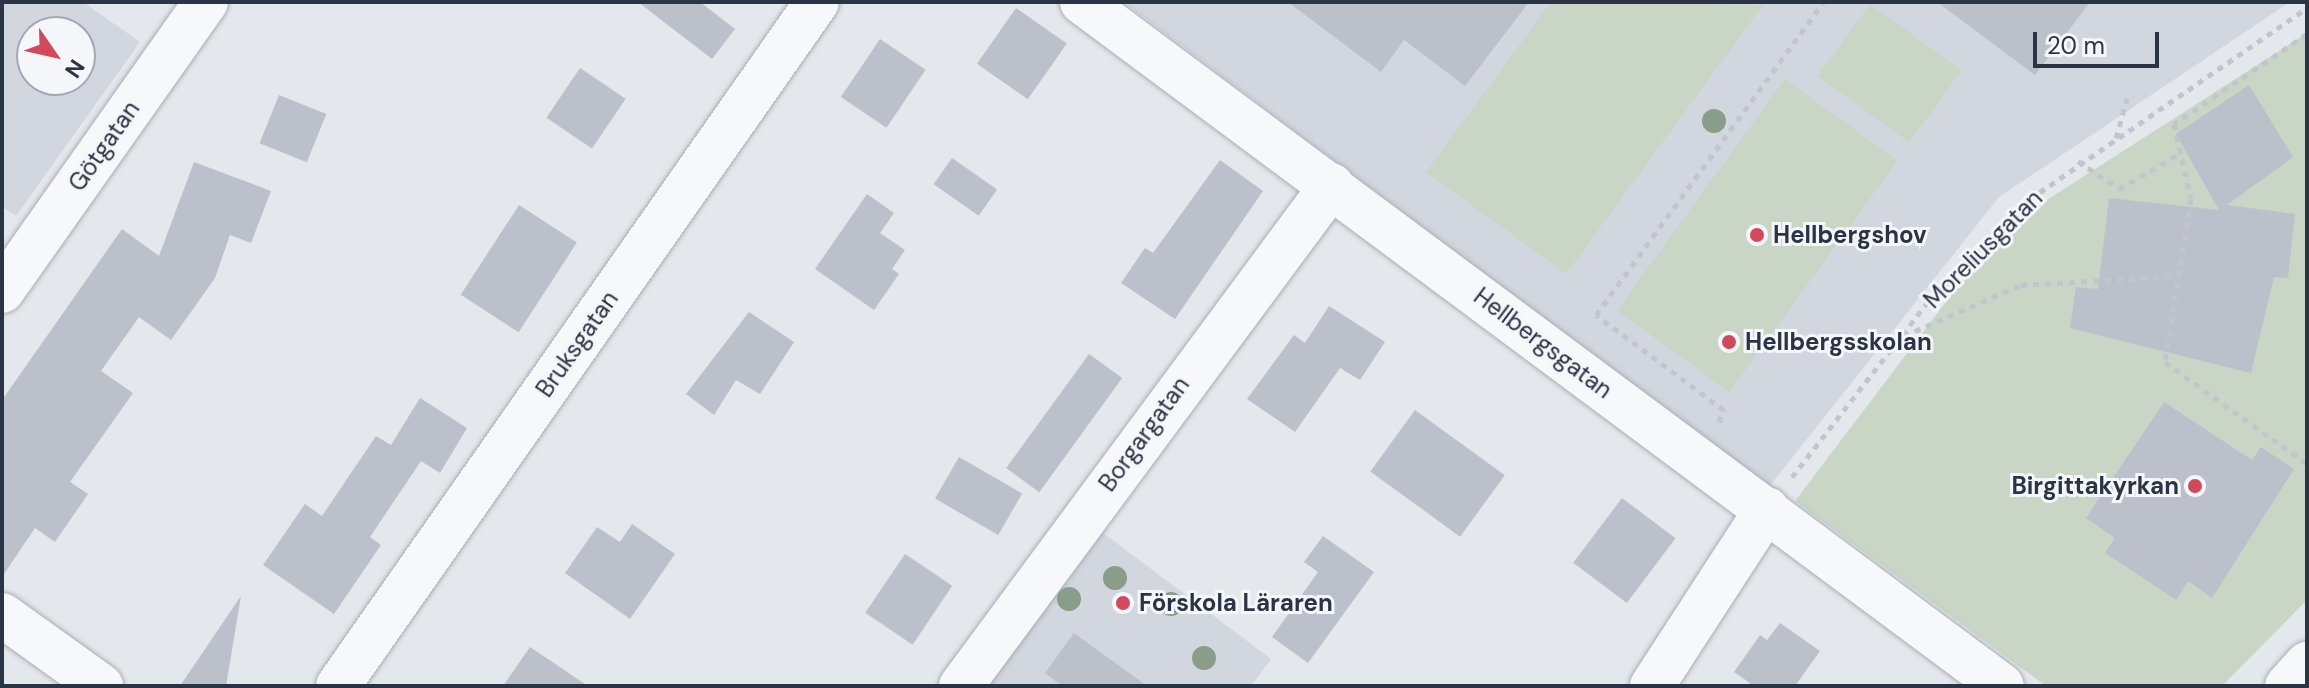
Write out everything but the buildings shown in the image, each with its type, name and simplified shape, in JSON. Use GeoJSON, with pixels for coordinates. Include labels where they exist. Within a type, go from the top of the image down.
{"type":"FeatureCollection","features":[{"type":"Feature","properties":{"kind":"street","name":"Götgatan"},"geometry":{"type":"LineString","coordinates":[[2,291],[206,2]]}},
{"type":"Feature","properties":{"kind":"street","name":"Bruksgatan"},"geometry":{"type":"LineString","coordinates":[[338,686],[817,2]]}},
{"type":"Feature","properties":{"kind":"street","name":"Hellbergsgatan"},"geometry":{"type":"LineString","coordinates":[[1082,2],[2002,686]]}},
{"type":"Feature","properties":{"kind":"street","name":"Borgargatan"},"geometry":{"type":"LineString","coordinates":[[961,686],[1332,185]]}},
{"type":"Feature","properties":{"kind":"street"},"geometry":{"type":"LineString","coordinates":[[1652,686],[1767,509]]}},
{"type":"Feature","properties":{"kind":"street"},"geometry":{"type":"LineString","coordinates":[[2,615],[101,686]]}},
{"type":"Feature","properties":{"kind":"street"},"geometry":{"type":"LineString","coordinates":[[2287,686],[2307,664]]}},
{"type":"Feature","properties":{"kind":"path"},"geometry":{"type":"LineString","coordinates":[[1703,462],[1724,410],[1596,315],[1823,2]]}},
{"type":"Feature","properties":{"kind":"path","name":"Moreliusgatan"},"geometry":{"type":"LineString","coordinates":[[1767,509],[1899,339],[2030,199],[2078,161],[2116,139],[2307,8]]}},
{"type":"Feature","properties":{"kind":"path"},"geometry":{"type":"LineString","coordinates":[[2307,34],[2174,124],[2191,199],[2169,369],[2307,464]]}},
{"type":"Feature","properties":{"kind":"path"},"geometry":{"type":"LineString","coordinates":[[2116,139],[2127,99]]}},
{"type":"Feature","properties":{"kind":"path"},"geometry":{"type":"LineString","coordinates":[[2078,161],[2119,189],[2181,153]]}},
{"type":"Feature","properties":{"kind":"path"},"geometry":{"type":"LineString","coordinates":[[1899,339],[2021,285],[2179,276]]}},
{"type":"Feature","properties":{"kind":"shaded area"},"geometry":{"type":"Polygon","coordinates":[[[2,2],[83,2],[140,42],[16,216],[2,207],[2,2]]]}},
{"type":"Feature","properties":{"kind":"shaded area","name":"Hellbergsskolan"},"geometry":{"type":"Polygon","coordinates":[[[1124,2],[2290,2],[1999,197],[1768,488],[1124,2]]]}},
{"type":"Feature","properties":{"kind":"shaded area","name":"Förskola Läraren"},"geometry":{"type":"Polygon","coordinates":[[[1103,533],[1271,659],[1251,686],[988,686],[1103,533]]]}},
{"type":"Feature","properties":{"kind":"green space"},"geometry":{"type":"Polygon","coordinates":[[[1551,2],[1763,5],[1566,274],[1426,172],[1551,2]]]}},
{"type":"Feature","properties":{"kind":"green space"},"geometry":{"type":"Polygon","coordinates":[[[1870,4],[1961,70],[1909,142],[1818,76],[1870,4]]]}},
{"type":"Feature","properties":{"kind":"green space"},"geometry":{"type":"Polygon","coordinates":[[[2307,33],[2307,600],[2222,686],[2046,686],[1795,501],[1949,298],[2028,212],[2307,33]]]}},
{"type":"Feature","properties":{"kind":"green space","name":"Hellbergshov"},"geometry":{"type":"Polygon","coordinates":[[[1785,79],[1897,161],[1729,392],[1617,310],[1785,79]]]}},
{"type":"Feature","properties":{"kind":"place","name":"Hellbergshov"},"geometry":{"type":"Point","coordinates":[1757,235]}},
{"type":"Feature","properties":{"kind":"place","name":"Hellbergsskolan"},"geometry":{"type":"Point","coordinates":[1729,342]}},
{"type":"Feature","properties":{"kind":"place","name":"Birgittakyrkan"},"geometry":{"type":"Point","coordinates":[2195,486]}},
{"type":"Feature","properties":{"kind":"place","name":"Förskola Läraren"},"geometry":{"type":"Point","coordinates":[1123,603]}}]}
